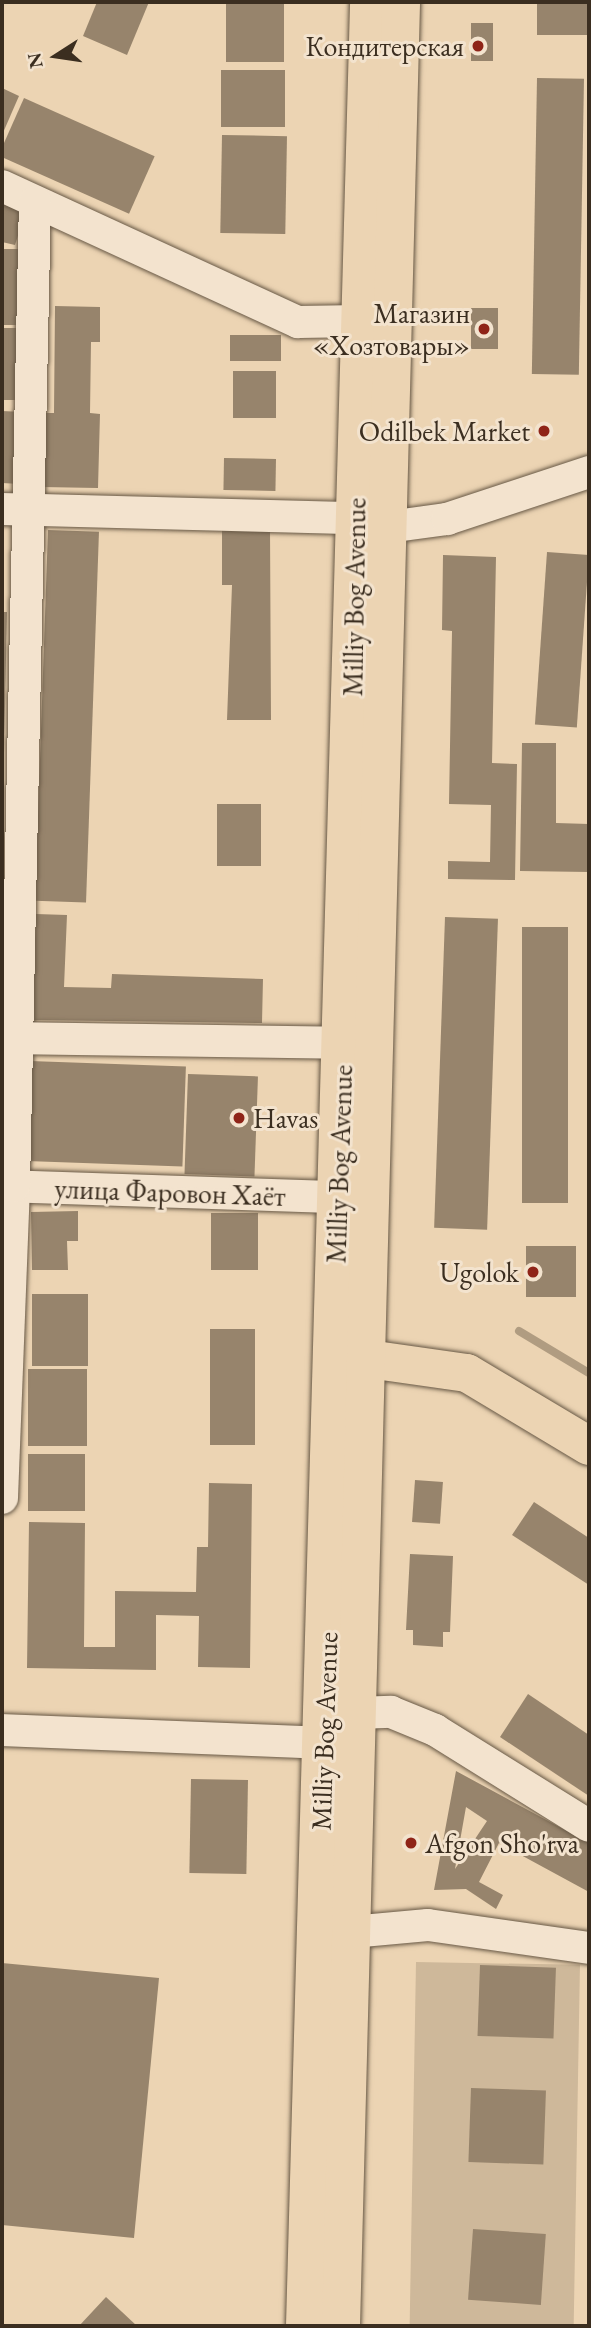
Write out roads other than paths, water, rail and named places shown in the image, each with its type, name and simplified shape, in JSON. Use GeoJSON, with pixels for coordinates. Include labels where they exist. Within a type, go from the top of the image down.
{"type":"FeatureCollection","features":[{"type":"Feature","properties":{"kind":"main road","name":"Milliy Bog Avenue"},"geometry":{"type":"LineString","coordinates":[[341,2326],[324,2274],[324,1743],[350,1356],[372,523],[381,154],[369,2]]}},
{"type":"Feature","properties":{"kind":"main road","name":"Milliy Bog Avenue"},"geometry":{"type":"LineString","coordinates":[[305,2326],[324,2274],[351,1932],[356,1713],[350,1356],[338,1196],[342,1043],[372,523],[361,321],[401,2]]}},
{"type":"Feature","properties":{"kind":"main road"},"geometry":{"type":"LineString","coordinates":[[350,1356],[467,1373],[589,1446]]}},
{"type":"Feature","properties":{"kind":"street"},"geometry":{"type":"LineString","coordinates":[[2,186],[298,322],[361,321]]}},
{"type":"Feature","properties":{"kind":"street"},"geometry":{"type":"LineString","coordinates":[[2,1498],[16,510],[35,202]]}},
{"type":"Feature","properties":{"kind":"street"},"geometry":{"type":"LineString","coordinates":[[16,510],[372,523],[447,519],[589,472]]}},
{"type":"Feature","properties":{"kind":"street"},"geometry":{"type":"LineString","coordinates":[[8,1038],[342,1043]]}},
{"type":"Feature","properties":{"kind":"street","name":"улица Фаровон Хаёт"},"geometry":{"type":"LineString","coordinates":[[8,1186],[338,1196]]}},
{"type":"Feature","properties":{"kind":"street"},"geometry":{"type":"LineString","coordinates":[[356,1713],[391,1712],[435,1730],[589,1826]]}},
{"type":"Feature","properties":{"kind":"street"},"geometry":{"type":"LineString","coordinates":[[2,1730],[324,1743]]}},
{"type":"Feature","properties":{"kind":"street"},"geometry":{"type":"LineString","coordinates":[[351,1932],[428,1924],[589,1948]]}},
{"type":"Feature","properties":{"kind":"waterway"},"geometry":{"type":"LineString","coordinates":[[519,1331],[589,1373]]}},
{"type":"Feature","properties":{"kind":"place","name":"Кондитерская"},"geometry":{"type":"Point","coordinates":[478,46]}},
{"type":"Feature","properties":{"kind":"place","name":"Магазин «Хозтовары»"},"geometry":{"type":"Point","coordinates":[484,329]}},
{"type":"Feature","properties":{"kind":"place","name":"Odilbek Market"},"geometry":{"type":"Point","coordinates":[544,431]}},
{"type":"Feature","properties":{"kind":"place","name":"Havas"},"geometry":{"type":"Point","coordinates":[239,1118]}},
{"type":"Feature","properties":{"kind":"place","name":"Ugolok"},"geometry":{"type":"Point","coordinates":[533,1272]}},
{"type":"Feature","properties":{"kind":"place","name":"Afgon Sho'rva"},"geometry":{"type":"Point","coordinates":[411,1843]}}]}
